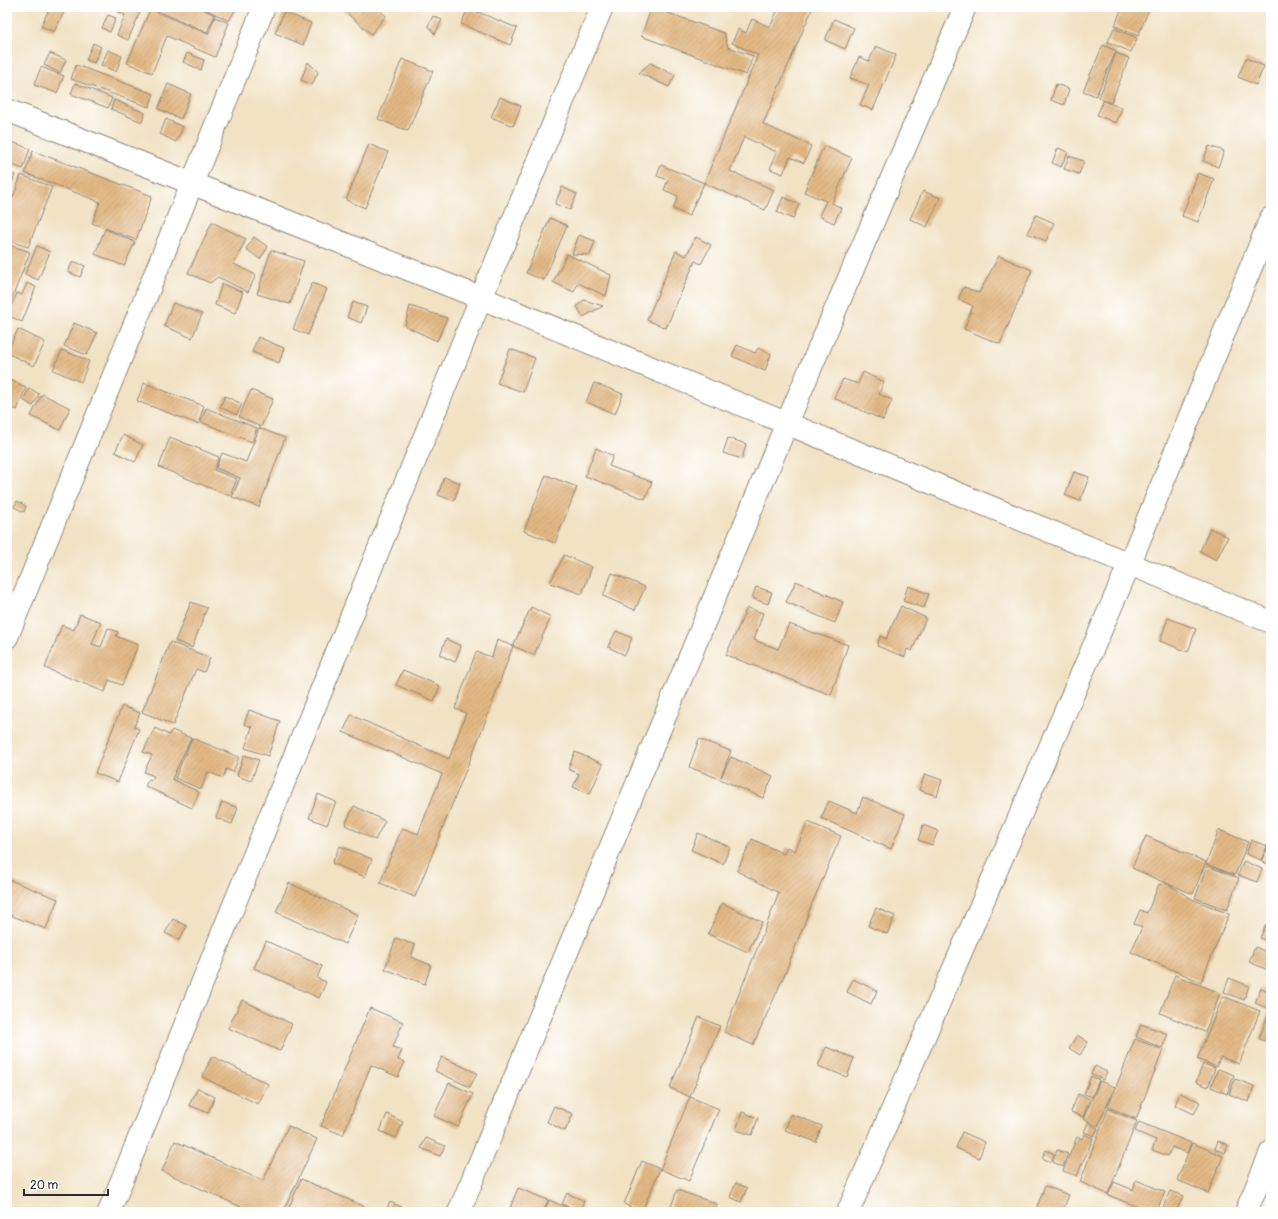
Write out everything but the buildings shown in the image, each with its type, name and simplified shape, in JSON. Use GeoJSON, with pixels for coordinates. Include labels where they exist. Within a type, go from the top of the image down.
{"type":"FeatureCollection","features":[{"type":"Feature","properties":{"kind":"street"},"geometry":{"type":"LineString","coordinates":[[7,637],[264,7]]}},
{"type":"Feature","properties":{"kind":"street"},"geometry":{"type":"LineString","coordinates":[[109,1212],[481,298],[602,7]]}},
{"type":"Feature","properties":{"kind":"street"},"geometry":{"type":"LineString","coordinates":[[459,1212],[787,423],[964,7]]}},
{"type":"Feature","properties":{"kind":"street"},"geometry":{"type":"LineString","coordinates":[[7,110],[481,298],[1271,622]]}},
{"type":"Feature","properties":{"kind":"street"},"geometry":{"type":"LineString","coordinates":[[848,1212],[1129,565],[1271,218]]}},
{"type":"Feature","properties":{"kind":"street"},"geometry":{"type":"LineString","coordinates":[[1246,1212],[1271,1152]]}}]}
